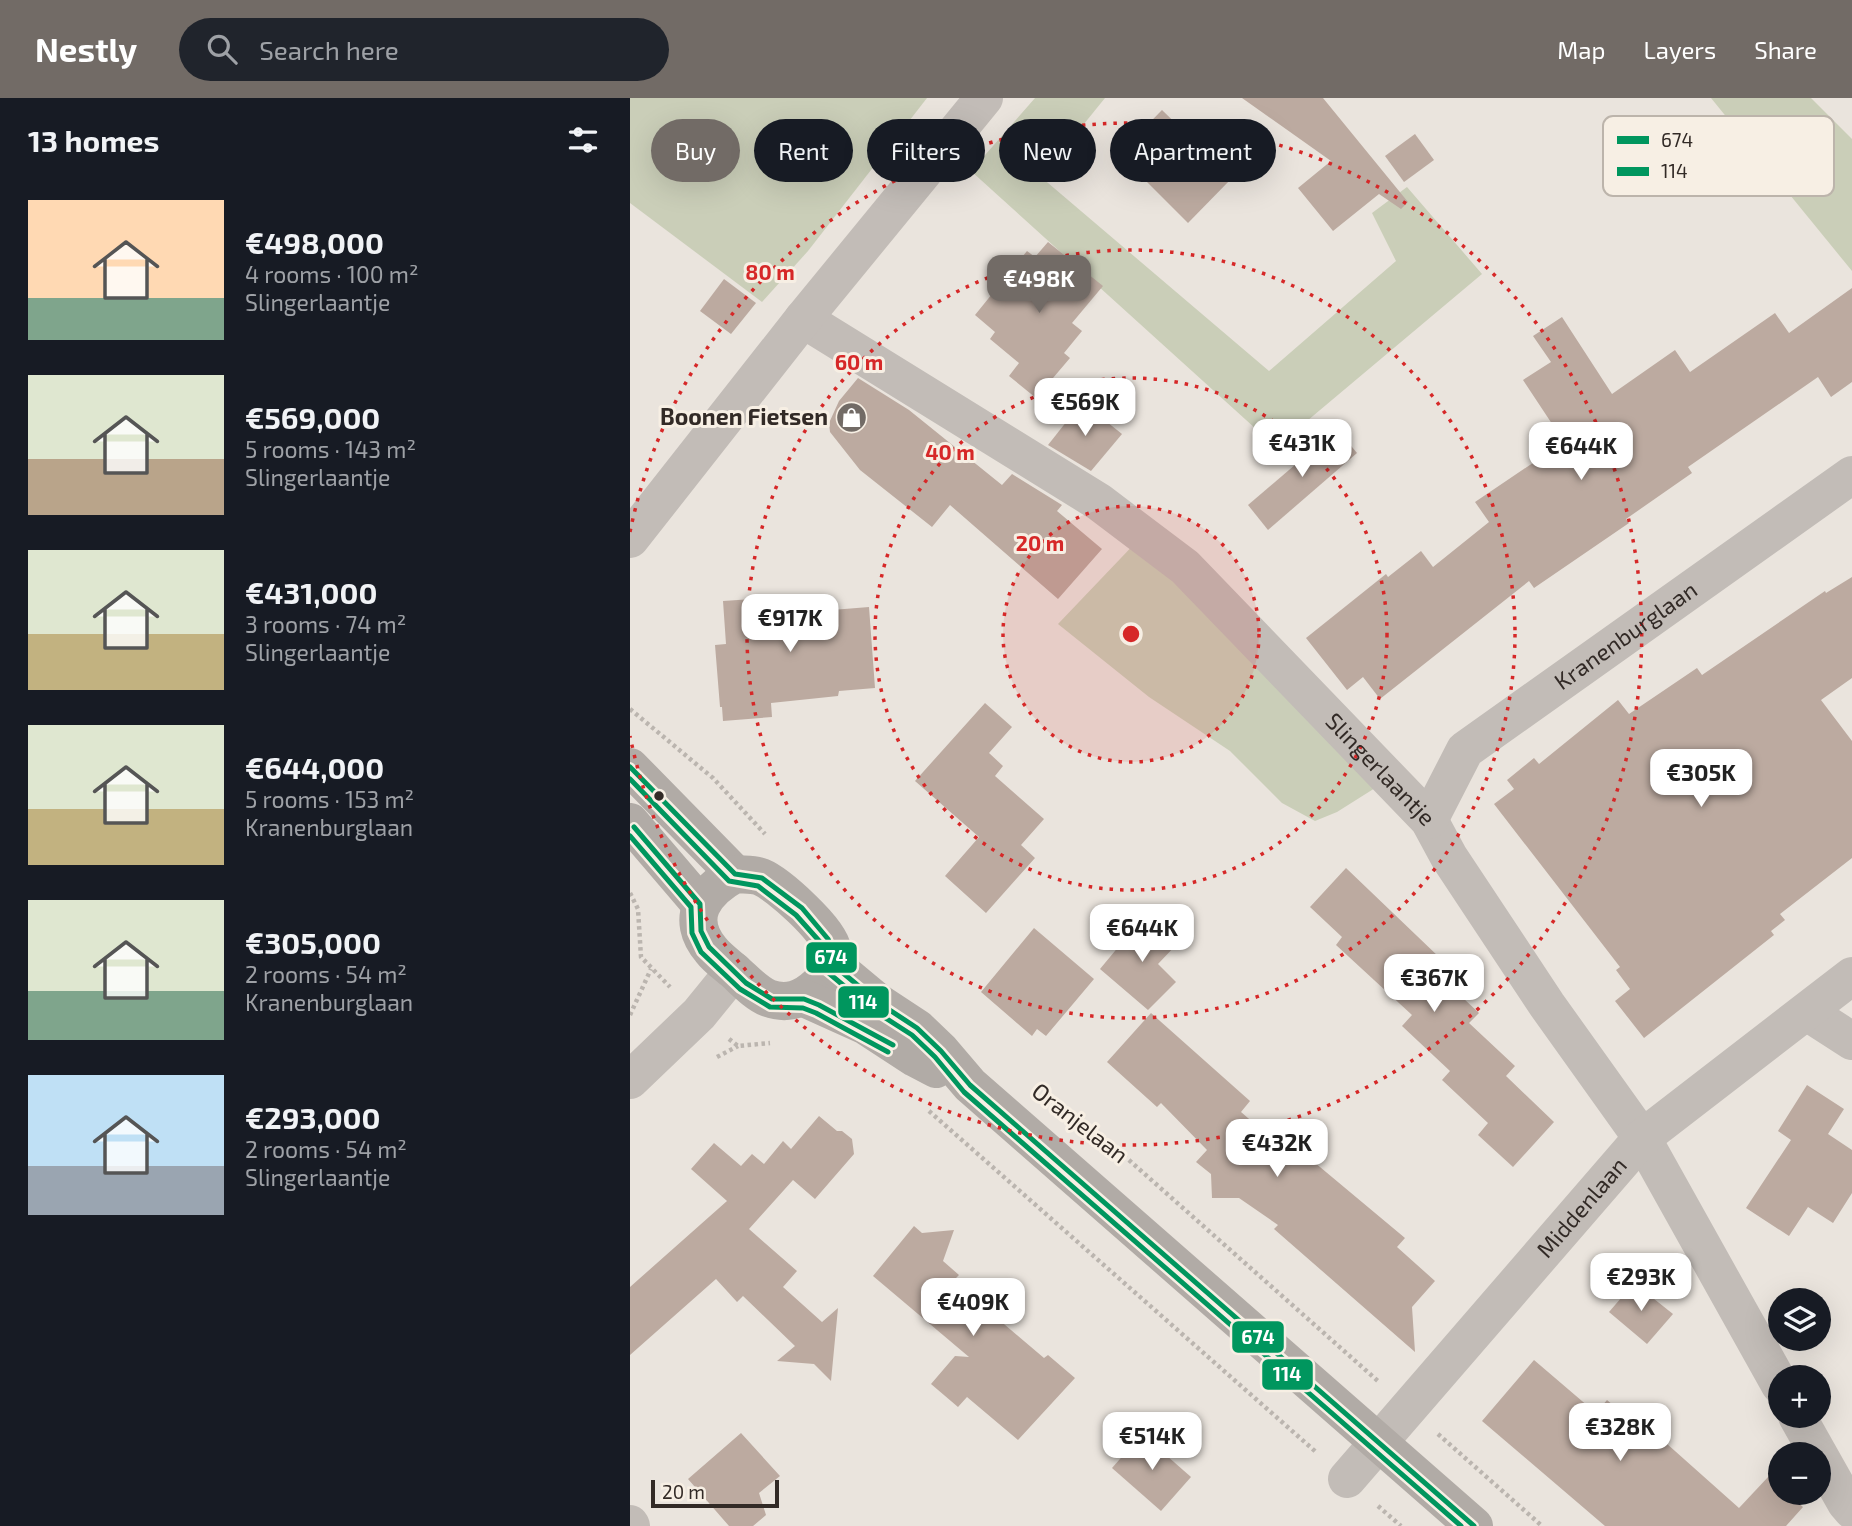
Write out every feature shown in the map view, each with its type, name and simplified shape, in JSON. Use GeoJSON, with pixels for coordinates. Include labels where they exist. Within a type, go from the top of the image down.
{"type":"FeatureCollection","features":[{"type":"Feature","properties":{"kind":"main road"},"geometry":{"type":"LineString","coordinates":[[630,767],[735,874]]}},
{"type":"Feature","properties":{"kind":"main road"},"geometry":{"type":"LineString","coordinates":[[630,822],[701,904]]}},
{"type":"Feature","properties":{"kind":"main road"},"geometry":{"type":"LineString","coordinates":[[735,874],[759,876],[775,885],[825,934],[832,948],[831,963],[822,981],[804,998],[786,1001],[768,998],[756,991],[711,951],[703,939],[698,923],[701,904],[718,883],[735,874]]}},
{"type":"Feature","properties":{"kind":"main road","name":"Oranjelaan"},"geometry":{"type":"LineString","coordinates":[[831,963],[879,1003],[917,1028],[970,1085],[1474,1526]]}},
{"type":"Feature","properties":{"kind":"main road","name":"Oranjelaan"},"geometry":{"type":"LineString","coordinates":[[804,998],[866,1026],[915,1058],[970,1085]]}},
{"type":"Feature","properties":{"kind":"street"},"geometry":{"type":"LineString","coordinates":[[630,538],[803,319],[984,98]]}},
{"type":"Feature","properties":{"kind":"street","name":"Slingerlaantje"},"geometry":{"type":"LineString","coordinates":[[803,319],[1099,502],[1185,567],[1429,820],[1449,858],[1546,1005],[1642,1138],[1769,1365]]}},
{"type":"Feature","properties":{"kind":"street","name":"Kranenburglaan"},"geometry":{"type":"LineString","coordinates":[[1429,820],[1465,750],[1852,475]]}},
{"type":"Feature","properties":{"kind":"street"},"geometry":{"type":"LineString","coordinates":[[630,1080],[699,1014],[734,971]]}},
{"type":"Feature","properties":{"kind":"street","name":"Middenlaan"},"geometry":{"type":"LineString","coordinates":[[1347,1479],[1642,1138],[1852,976]]}},
{"type":"Feature","properties":{"kind":"street"},"geometry":{"type":"LineString","coordinates":[[1807,1012],[1852,1041]]}},
{"type":"Feature","properties":{"kind":"street"},"geometry":{"type":"LineString","coordinates":[[1804,1428],[1852,1510]]}},
{"type":"Feature","properties":{"kind":"path"},"geometry":{"type":"LineString","coordinates":[[630,709],[713,778],[769,838]]}},
{"type":"Feature","properties":{"kind":"path"},"geometry":{"type":"LineString","coordinates":[[630,893],[638,909],[641,957],[651,969],[738,1046],[774,1043]]}},
{"type":"Feature","properties":{"kind":"path"},"geometry":{"type":"LineString","coordinates":[[630,1015],[651,969]]}},
{"type":"Feature","properties":{"kind":"path"},"geometry":{"type":"LineString","coordinates":[[926,1109],[1401,1526]]}},
{"type":"Feature","properties":{"kind":"path","name":"Oranjelaan"},"geometry":{"type":"LineString","coordinates":[[1072,1116],[1094,1129],[1542,1526]]}},
{"type":"Feature","properties":{"kind":"green space"},"geometry":{"type":"Polygon","coordinates":[[[630,98],[927,98],[911,119],[867,119],[867,175],[808,251],[762,302],[630,203],[630,98]]]}},
{"type":"Feature","properties":{"kind":"green space"},"geometry":{"type":"Polygon","coordinates":[[[1035,98],[1105,98],[1088,119],[1017,119],[1035,98]]]}},
{"type":"Feature","properties":{"kind":"green space"},"geometry":{"type":"Polygon","coordinates":[[[1711,98],[1811,98],[1829,116],[1726,116],[1711,98]]]}},
{"type":"Feature","properties":{"kind":"green space"},"geometry":{"type":"Polygon","coordinates":[[[1834,121],[1852,139],[1852,271],[1791,196],[1834,196],[1834,121]]]}},
{"type":"Feature","properties":{"kind":"green space"},"geometry":{"type":"Polygon","coordinates":[[[999,139],[999,182],[1047,182],[1269,371],[1396,261],[1372,213],[1407,187],[1482,274],[1276,447],[983,182],[985,155],[999,139]]]}},
{"type":"Feature","properties":{"kind":"green space"},"geometry":{"type":"Polygon","coordinates":[[[1141,537],[1383,783],[1337,812],[1315,821],[1282,803],[1230,751],[1149,697],[1058,624],[1141,537]]]}},
{"type":"Feature","properties":{"kind":"building"},"geometry":{"type":"Polygon","coordinates":[[[1242,98],[1323,98],[1408,202],[1401,209],[1379,194],[1333,231],[1298,188],[1331,161],[1276,122],[1276,119],[1272,119],[1242,98]]]}},
{"type":"Feature","properties":{"kind":"building"},"geometry":{"type":"Polygon","coordinates":[[[1162,110],[1171,119],[1153,119],[1162,110]]]}},
{"type":"Feature","properties":{"kind":"building"},"geometry":{"type":"Polygon","coordinates":[[[1415,134],[1434,160],[1404,182],[1385,156],[1415,134]]]}},
{"type":"Feature","properties":{"kind":"building"},"geometry":{"type":"Polygon","coordinates":[[[1147,182],[1228,182],[1188,223],[1147,182]]]}},
{"type":"Feature","properties":{"kind":"building"},"geometry":{"type":"Polygon","coordinates":[[[1048,242],[1103,286],[1072,323],[1082,331],[1064,353],[1070,358],[1036,398],[1009,376],[1019,363],[990,339],[995,332],[975,315],[1027,251],[1035,257],[1048,242]]]}},
{"type":"Feature","properties":{"kind":"building"},"geometry":{"type":"Polygon","coordinates":[[[724,279],[756,303],[731,334],[700,311],[724,279]]]}},
{"type":"Feature","properties":{"kind":"building"},"geometry":{"type":"Polygon","coordinates":[[[1852,288],[1852,382],[1831,397],[1818,377],[1688,467],[1692,473],[1626,519],[1629,523],[1534,588],[1529,581],[1380,699],[1363,677],[1347,690],[1306,638],[1386,574],[1388,577],[1421,551],[1433,567],[1489,522],[1475,502],[1564,442],[1523,380],[1551,362],[1533,336],[1562,317],[1612,394],[1675,350],[1690,372],[1775,313],[1789,333],[1852,288]]]}},
{"type":"Feature","properties":{"kind":"building"},"geometry":{"type":"Polygon","coordinates":[[[858,378],[909,410],[1002,485],[1012,474],[1062,505],[1057,511],[1102,549],[1058,599],[950,505],[932,527],[860,470],[830,432],[829,423],[839,401],[858,378]]]}},
{"type":"Feature","properties":{"kind":"building"},"geometry":{"type":"Polygon","coordinates":[[[1082,402],[1122,434],[1091,471],[1048,445],[1082,402]]]}},
{"type":"Feature","properties":{"kind":"building"},"geometry":{"type":"Polygon","coordinates":[[[1337,429],[1357,453],[1268,530],[1248,505],[1337,429]]]}},
{"type":"Feature","properties":{"kind":"building"},"geometry":{"type":"Polygon","coordinates":[[[1852,577],[1852,678],[1821,700],[1852,741],[1852,858],[1780,914],[1785,920],[1771,931],[1774,935],[1644,1038],[1615,1001],[1630,989],[1616,970],[1620,967],[1494,804],[1514,789],[1507,780],[1534,758],[1539,764],[1618,700],[1629,714],[1697,668],[1702,675],[1825,591],[1826,593],[1852,577]]]}},
{"type":"Feature","properties":{"kind":"building"},"geometry":{"type":"Polygon","coordinates":[[[800,596],[800,607],[831,605],[832,610],[869,607],[875,688],[839,691],[838,696],[771,703],[772,717],[723,721],[715,645],[726,644],[723,601],[800,596]]]}},
{"type":"Feature","properties":{"kind":"building"},"geometry":{"type":"Polygon","coordinates":[[[985,703],[1012,727],[989,753],[1003,766],[995,776],[1044,819],[1021,845],[1035,858],[986,913],[945,876],[979,837],[915,781],[985,703]]]}},
{"type":"Feature","properties":{"kind":"building"},"geometry":{"type":"Polygon","coordinates":[[[1346,868],[1440,958],[1431,968],[1479,1013],[1469,1023],[1515,1066],[1506,1076],[1554,1122],[1513,1167],[1478,1135],[1488,1123],[1442,1080],[1450,1071],[1402,1026],[1412,1015],[1336,945],[1342,937],[1310,907],[1346,868]]]}},
{"type":"Feature","properties":{"kind":"building"},"geometry":{"type":"Polygon","coordinates":[[[1144,916],[1177,944],[1158,964],[1176,982],[1148,1010],[1100,969],[1144,916]]]}},
{"type":"Feature","properties":{"kind":"building"},"geometry":{"type":"Polygon","coordinates":[[[1034,928],[1094,979],[1046,1036],[1037,1029],[1032,1036],[981,992],[1034,928]]]}},
{"type":"Feature","properties":{"kind":"building"},"geometry":{"type":"Polygon","coordinates":[[[1151,1013],[1250,1101],[1241,1112],[1301,1164],[1308,1157],[1405,1238],[1397,1247],[1435,1281],[1412,1307],[1415,1352],[1274,1229],[1278,1225],[1239,1198],[1212,1198],[1211,1174],[1196,1162],[1207,1150],[1161,1103],[1157,1107],[1107,1062],[1151,1013]]]}},
{"type":"Feature","properties":{"kind":"building"},"geometry":{"type":"Polygon","coordinates":[[[1807,1085],[1844,1109],[1828,1134],[1852,1150],[1852,1193],[1833,1223],[1808,1207],[1789,1236],[1746,1208],[1791,1140],[1778,1131],[1807,1085]]]}},
{"type":"Feature","properties":{"kind":"building"},"geometry":{"type":"Polygon","coordinates":[[[819,1116],[852,1139],[854,1154],[815,1199],[793,1180],[749,1229],[797,1271],[783,1287],[822,1322],[838,1308],[831,1381],[814,1364],[777,1361],[795,1346],[743,1296],[737,1302],[716,1279],[630,1355],[630,1287],[727,1201],[691,1169],[714,1143],[741,1166],[752,1154],[764,1164],[783,1141],[791,1149],[819,1116]]]}},
{"type":"Feature","properties":{"kind":"building"},"geometry":{"type":"Polygon","coordinates":[[[914,1226],[922,1233],[954,1230],[943,1261],[959,1275],[956,1278],[984,1303],[984,1307],[1044,1358],[1048,1355],[1075,1378],[1018,1440],[967,1397],[958,1407],[931,1384],[955,1356],[969,1357],[873,1276],[914,1226]]]}},
{"type":"Feature","properties":{"kind":"building"},"geometry":{"type":"Polygon","coordinates":[[[1634,1283],[1673,1314],[1647,1344],[1609,1312],[1634,1283]]]}},
{"type":"Feature","properties":{"kind":"building"},"geometry":{"type":"Polygon","coordinates":[[[1534,1360],[1596,1413],[1607,1400],[1662,1447],[1666,1443],[1739,1508],[1768,1477],[1768,1505],[1803,1507],[1786,1526],[1605,1526],[1482,1421],[1534,1360]]]}},
{"type":"Feature","properties":{"kind":"building"},"geometry":{"type":"Polygon","coordinates":[[[741,1433],[780,1476],[759,1493],[766,1515],[753,1526],[729,1526],[688,1479],[741,1433]]]}},
{"type":"Feature","properties":{"kind":"building"},"geometry":{"type":"Polygon","coordinates":[[[1142,1434],[1191,1477],[1161,1511],[1112,1468],[1142,1434]]]}},
{"type":"Feature","properties":{"kind":"transit line","name":"674"},"geometry":{"type":"LineString","coordinates":[[630,767],[735,874],[762,878],[802,908],[828,939],[832,949],[831,963],[879,1003],[917,1028],[970,1085],[1474,1526]]}},
{"type":"Feature","properties":{"kind":"transit line","name":"114"},"geometry":{"type":"LineString","coordinates":[[630,779],[729,881],[758,886],[796,915],[821,943],[825,970],[873,1010],[912,1035],[935,1057],[964,1092],[1461,1526]]}},
{"type":"Feature","properties":{"kind":"transit line","name":"674"},"geometry":{"type":"LineString","coordinates":[[634,827],[700,904],[701,931],[709,947],[746,983],[772,999],[804,999],[819,1005],[893,1045]]}},
{"type":"Feature","properties":{"kind":"transit line","name":"114"},"geometry":{"type":"LineString","coordinates":[[630,836],[691,907],[692,933],[701,952],[740,989],[770,1007],[803,1008],[816,1013],[888,1052]]}},
{"type":"Feature","properties":{"kind":"place","name":"Boonen Fietsen"},"geometry":{"type":"Point","coordinates":[851,417]}}]}
